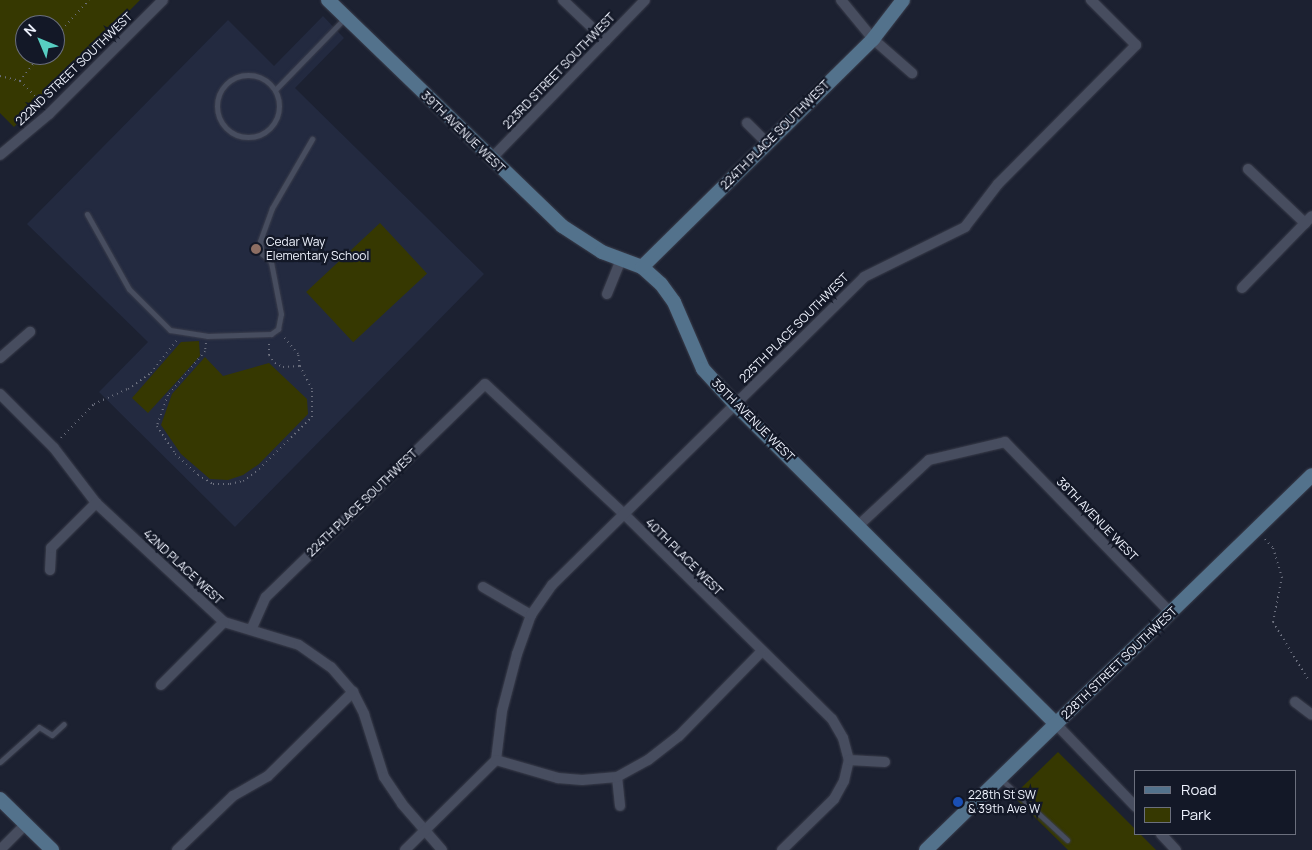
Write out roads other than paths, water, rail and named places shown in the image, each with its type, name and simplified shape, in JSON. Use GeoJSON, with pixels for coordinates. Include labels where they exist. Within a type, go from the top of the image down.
{"type":"FeatureCollection","features":[{"type":"Feature","properties":{"kind":"street","name":"222ND STREET SOUTHWEST"},"geometry":{"type":"LineString","coordinates":[[0,155],[49,114],[162,0]]}},
{"type":"Feature","properties":{"kind":"street","name":"39TH AVENUE WEST"},"geometry":{"type":"LineString","coordinates":[[328,0],[562,226],[602,252],[642,267],[674,302],[703,368],[734,404],[859,525],[1056,724]]}},
{"type":"Feature","properties":{"kind":"street"},"geometry":{"type":"LineString","coordinates":[[563,0],[606,41]]}},
{"type":"Feature","properties":{"kind":"street","name":"223RD STREET SOUTHWEST"},"geometry":{"type":"LineString","coordinates":[[491,159],[645,0]]}},
{"type":"Feature","properties":{"kind":"street"},"geometry":{"type":"LineString","coordinates":[[841,0],[873,39],[912,73]]}},
{"type":"Feature","properties":{"kind":"street","name":"224TH PLACE SOUTHWEST"},"geometry":{"type":"LineString","coordinates":[[642,267],[873,39],[903,0]]}},
{"type":"Feature","properties":{"kind":"street","name":"225TH PLACE SOUTHWEST"},"geometry":{"type":"LineString","coordinates":[[496,760],[508,687],[531,615],[552,585],[622,513],[864,277],[965,228],[998,184],[1136,45],[1091,0]]}},
{"type":"Feature","properties":{"kind":"street"},"geometry":{"type":"LineString","coordinates":[[747,124],[767,144]]}},
{"type":"Feature","properties":{"kind":"street"},"geometry":{"type":"LineString","coordinates":[[1242,288],[1309,219],[1248,169]]}},
{"type":"Feature","properties":{"kind":"street"},"geometry":{"type":"LineString","coordinates":[[607,294],[621,259]]}},
{"type":"Feature","properties":{"kind":"street"},"geometry":{"type":"LineString","coordinates":[[0,358],[30,332]]}},
{"type":"Feature","properties":{"kind":"street","name":"224TH PLACE SOUTHWEST"},"geometry":{"type":"LineString","coordinates":[[251,630],[266,597],[485,384]]}},
{"type":"Feature","properties":{"kind":"street","name":"40TH PLACE WEST"},"geometry":{"type":"LineString","coordinates":[[485,384],[622,513],[761,652],[832,719],[843,738],[849,760]]}},
{"type":"Feature","properties":{"kind":"street","name":"42ND PLACE WEST"},"geometry":{"type":"LineString","coordinates":[[0,394],[54,448],[96,503],[224,622],[299,645],[331,668],[353,692],[364,714],[384,777],[424,832],[442,850]]}},
{"type":"Feature","properties":{"kind":"street","name":"38TH AVENUE WEST"},"geometry":{"type":"LineString","coordinates":[[859,525],[929,460],[1005,442],[1170,612]]}},
{"type":"Feature","properties":{"kind":"street","name":"228TH STREET SOUTHWEST"},"geometry":{"type":"LineString","coordinates":[[926,850],[1170,612],[1258,530],[1312,475]]}},
{"type":"Feature","properties":{"kind":"street"},"geometry":{"type":"LineString","coordinates":[[50,570],[51,548],[96,503]]}},
{"type":"Feature","properties":{"kind":"street"},"geometry":{"type":"LineString","coordinates":[[483,587],[531,615]]}},
{"type":"Feature","properties":{"kind":"street"},"geometry":{"type":"LineString","coordinates":[[161,685],[224,622]]}},
{"type":"Feature","properties":{"kind":"street"},"geometry":{"type":"LineString","coordinates":[[405,850],[496,760],[558,778],[617,778],[648,760],[679,736],[761,652]]}},
{"type":"Feature","properties":{"kind":"street"},"geometry":{"type":"LineString","coordinates":[[177,850],[232,796],[268,776],[353,692]]}},
{"type":"Feature","properties":{"kind":"street"},"geometry":{"type":"LineString","coordinates":[[1295,702],[1312,715]]}},
{"type":"Feature","properties":{"kind":"street"},"geometry":{"type":"LineString","coordinates":[[1056,724],[1134,805]]}},
{"type":"Feature","properties":{"kind":"street"},"geometry":{"type":"LineString","coordinates":[[782,850],[834,799],[844,781],[849,760],[885,762]]}},
{"type":"Feature","properties":{"kind":"street"},"geometry":{"type":"LineString","coordinates":[[617,778],[620,806]]}},
{"type":"Feature","properties":{"kind":"street"},"geometry":{"type":"LineString","coordinates":[[0,799],[52,850]]}},
{"type":"Feature","properties":{"kind":"street"},"geometry":{"type":"LineString","coordinates":[[0,850],[26,824]]}},
{"type":"Feature","properties":{"kind":"street"},"geometry":{"type":"LineString","coordinates":[[1162,835],[1176,850]]}},
{"type":"Feature","properties":{"kind":"lane"},"geometry":{"type":"LineString","coordinates":[[275,90],[346,18]]}},
{"type":"Feature","properties":{"kind":"lane"},"geometry":{"type":"LineString","coordinates":[[257,76],[275,90],[279,105],[276,120],[258,135],[235,134],[219,118],[218,95],[234,78],[257,76]]}},
{"type":"Feature","properties":{"kind":"lane"},"geometry":{"type":"LineString","coordinates":[[87,214],[129,289],[156,319],[180,334],[206,336],[270,334],[278,329],[281,314],[274,272],[271,262],[262,254],[260,242],[272,208],[312,138]]}},
{"type":"Feature","properties":{"kind":"lane"},"geometry":{"type":"LineString","coordinates":[[0,762],[39,727],[52,735],[64,724]]}},
{"type":"Feature","properties":{"kind":"lane"},"geometry":{"type":"LineString","coordinates":[[1000,778],[1067,840]]}},
{"type":"Feature","properties":{"kind":"place","name":"Cedar Way Elementary School"},"geometry":{"type":"Point","coordinates":[256,249]}},
{"type":"Feature","properties":{"kind":"place","name":"228th St SW & 39th Ave W"},"geometry":{"type":"Point","coordinates":[958,802]}}]}
